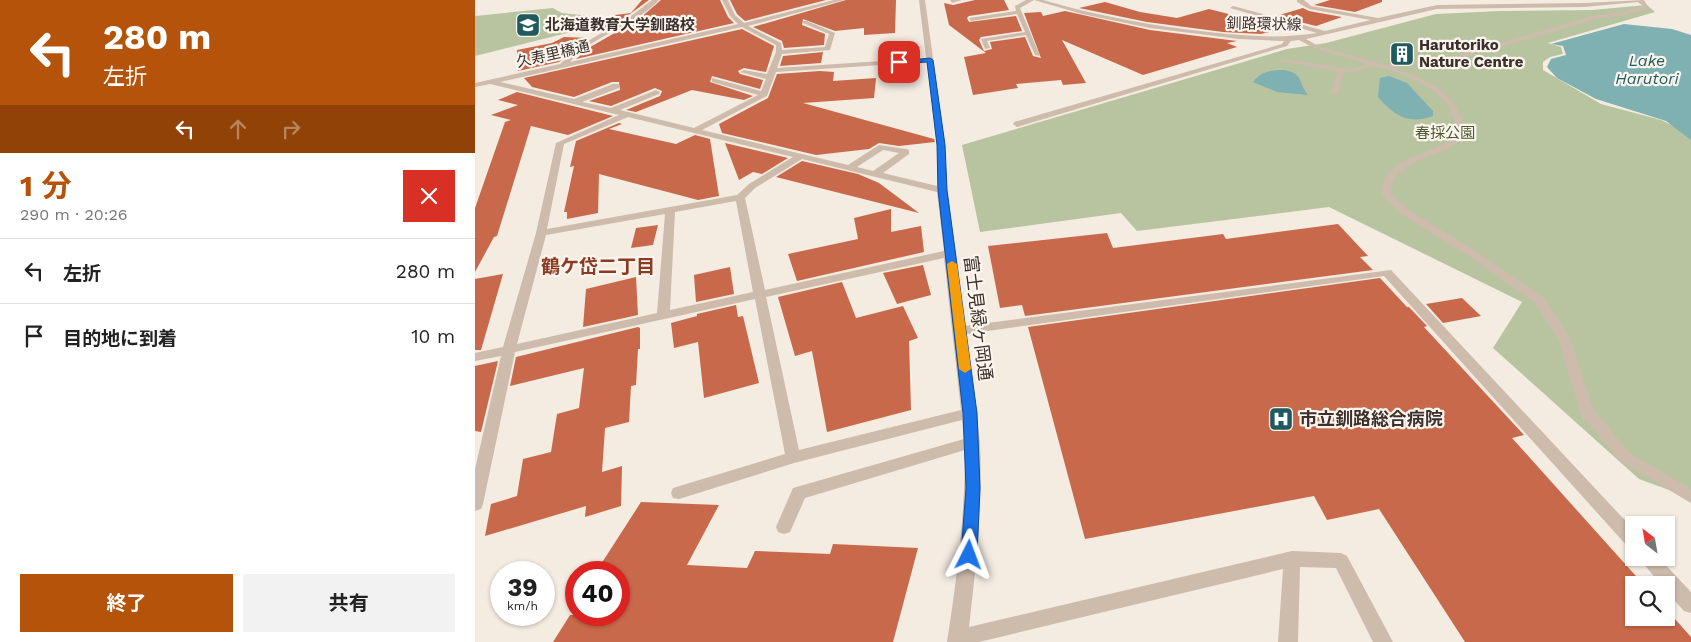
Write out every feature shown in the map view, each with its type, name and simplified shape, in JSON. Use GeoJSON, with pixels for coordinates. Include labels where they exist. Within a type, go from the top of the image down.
{"type":"FeatureCollection","features":[{"type":"Feature","properties":{"kind":"street"},"geometry":{"type":"LineString","coordinates":[[563,65],[569,58],[591,42],[643,13],[656,0]]}},
{"type":"Feature","properties":{"kind":"street"},"geometry":{"type":"LineString","coordinates":[[693,131],[765,94],[770,74],[779,52],[779,44],[743,26],[728,12],[725,0]]}},
{"type":"Feature","properties":{"kind":"street","name":"久寿里橋通"},"geometry":{"type":"LineString","coordinates":[[475,85],[743,26],[831,1],[841,0]]}},
{"type":"Feature","properties":{"kind":"street","name":"富士見緑ヶ岡通"},"geometry":{"type":"LineString","coordinates":[[922,0],[941,145],[942,190],[972,442],[973,488],[969,555],[957,640]]}},
{"type":"Feature","properties":{"kind":"street"},"geometry":{"type":"LineString","coordinates":[[971,19],[1018,10],[1031,0]]}},
{"type":"Feature","properties":{"kind":"street","name":"釧路環状線"},"geometry":{"type":"LineString","coordinates":[[1037,0],[1065,9],[1165,28],[1236,37],[1289,39],[1326,34],[1427,8],[1640,0]]}},
{"type":"Feature","properties":{"kind":"street"},"geometry":{"type":"LineString","coordinates":[[1301,0],[1299,1],[1302,4],[1309,7],[1380,20]]}},
{"type":"Feature","properties":{"kind":"street"},"geometry":{"type":"LineString","coordinates":[[1283,60],[1352,71],[1410,63],[1431,64],[1599,16],[1627,13],[1647,7],[1640,0]]}},
{"type":"Feature","properties":{"kind":"street"},"geometry":{"type":"LineString","coordinates":[[1420,4],[1427,8]]}},
{"type":"Feature","properties":{"kind":"street"},"geometry":{"type":"LineString","coordinates":[[1233,8],[1289,22],[1326,34]]}},
{"type":"Feature","properties":{"kind":"street"},"geometry":{"type":"LineString","coordinates":[[984,10],[1018,10]]}},
{"type":"Feature","properties":{"kind":"street"},"geometry":{"type":"LineString","coordinates":[[1018,10],[1029,33],[1029,42],[1038,55]]}},
{"type":"Feature","properties":{"kind":"street"},"geometry":{"type":"LineString","coordinates":[[779,52],[828,49],[832,33],[805,22]]}},
{"type":"Feature","properties":{"kind":"street"},"geometry":{"type":"LineString","coordinates":[[987,48],[983,40],[1029,33]]}},
{"type":"Feature","properties":{"kind":"street"},"geometry":{"type":"LineString","coordinates":[[1300,38],[1316,47],[1418,79],[1443,94],[1458,115],[1461,130],[1452,143],[1414,160],[1391,175],[1386,184],[1386,195],[1405,212],[1479,258],[1541,302],[1564,338],[1586,411],[1625,457],[1691,497]]}},
{"type":"Feature","properties":{"kind":"street"},"geometry":{"type":"LineString","coordinates":[[1017,124],[1285,45],[1289,39]]}},
{"type":"Feature","properties":{"kind":"street"},"geometry":{"type":"LineString","coordinates":[[800,50],[797,59],[835,57]]}},
{"type":"Feature","properties":{"kind":"street"},"geometry":{"type":"LineString","coordinates":[[744,72],[770,74],[930,60]]}},
{"type":"Feature","properties":{"kind":"street"},"geometry":{"type":"LineString","coordinates":[[1334,93],[1341,69]]}},
{"type":"Feature","properties":{"kind":"street"},"geometry":{"type":"LineString","coordinates":[[715,80],[765,94]]}},
{"type":"Feature","properties":{"kind":"street"},"geometry":{"type":"LineString","coordinates":[[491,82],[942,190]]}},
{"type":"Feature","properties":{"kind":"street"},"geometry":{"type":"LineString","coordinates":[[574,102],[616,86]]}},
{"type":"Feature","properties":{"kind":"street"},"geometry":{"type":"LineString","coordinates":[[611,111],[656,92]]}},
{"type":"Feature","properties":{"kind":"street"},"geometry":{"type":"LineString","coordinates":[[475,504],[509,350],[541,234],[561,143],[627,115]]}},
{"type":"Feature","properties":{"kind":"street"},"geometry":{"type":"LineString","coordinates":[[849,168],[882,147],[906,152],[875,174]]}},
{"type":"Feature","properties":{"kind":"street"},"geometry":{"type":"LineString","coordinates":[[541,234],[740,197],[752,186],[801,156]]}},
{"type":"Feature","properties":{"kind":"street"},"geometry":{"type":"LineString","coordinates":[[740,197],[793,457]]}},
{"type":"Feature","properties":{"kind":"street"},"geometry":{"type":"LineString","coordinates":[[663,316],[670,210]]}},
{"type":"Feature","properties":{"kind":"street"},"geometry":{"type":"LineString","coordinates":[[475,357],[950,253]]}},
{"type":"Feature","properties":{"kind":"street"},"geometry":{"type":"LineString","coordinates":[[960,331],[1387,272],[1625,532]]}},
{"type":"Feature","properties":{"kind":"street"},"geometry":{"type":"LineString","coordinates":[[679,493],[793,457],[970,413]]}},
{"type":"Feature","properties":{"kind":"street"},"geometry":{"type":"LineString","coordinates":[[784,528],[799,493],[972,442]]}},
{"type":"Feature","properties":{"kind":"street"},"geometry":{"type":"LineString","coordinates":[[1288,642],[1292,559]]}},
{"type":"Feature","properties":{"kind":"street"},"geometry":{"type":"LineString","coordinates":[[957,640],[1292,559],[1341,562],[1383,642]]}},
{"type":"Feature","properties":{"kind":"street"},"geometry":{"type":"LineString","coordinates":[[1655,566],[1691,605]]}},
{"type":"Feature","properties":{"kind":"green space","name":"春採公園"},"geometry":{"type":"Polygon","coordinates":[[[1647,5],[1655,12],[1548,43],[1561,47],[1563,54],[1550,57],[1543,62],[1543,70],[1601,104],[1661,120],[1691,134],[1691,498],[1639,479],[1493,348],[1522,302],[1329,207],[1137,231],[1121,213],[980,232],[962,145],[1287,49],[1326,43],[1436,14],[1592,10],[1647,5]]]}},
{"type":"Feature","properties":{"kind":"green space"},"geometry":{"type":"Polygon","coordinates":[[[553,8],[562,13],[590,16],[571,32],[475,56],[475,16],[553,8]]]}},
{"type":"Feature","properties":{"kind":"water","name":"Lake Harutori"},"geometry":{"type":"Polygon","coordinates":[[[1624,24],[1672,29],[1691,35],[1691,140],[1666,121],[1596,99],[1557,78],[1547,67],[1551,59],[1566,55],[1563,46],[1551,44],[1624,24]]]}},
{"type":"Feature","properties":{"kind":"water"},"geometry":{"type":"Polygon","coordinates":[[[1284,70],[1298,76],[1308,95],[1277,92],[1253,82],[1260,75],[1267,72],[1284,70]]]}},
{"type":"Feature","properties":{"kind":"water"},"geometry":{"type":"Polygon","coordinates":[[[1389,76],[1407,83],[1433,111],[1433,116],[1416,120],[1409,119],[1396,114],[1390,109],[1378,97],[1380,78],[1389,76]]]}},
{"type":"Feature","properties":{"kind":"building"},"geometry":{"type":"Polygon","coordinates":[[[642,0],[649,0],[630,14],[600,32],[594,24],[618,20],[615,15],[631,13],[642,0]]]}},
{"type":"Feature","properties":{"kind":"building"},"geometry":{"type":"Polygon","coordinates":[[[661,0],[720,0],[728,17],[734,23],[576,59],[592,46],[639,19],[661,0]]]}},
{"type":"Feature","properties":{"kind":"building"},"geometry":{"type":"Polygon","coordinates":[[[730,0],[826,0],[745,21],[737,14],[730,0]]]}},
{"type":"Feature","properties":{"kind":"building"},"geometry":{"type":"Polygon","coordinates":[[[846,0],[896,0],[895,33],[864,35],[864,28],[835,31],[803,19],[802,25],[825,34],[824,45],[784,48],[782,41],[753,27],[846,0]]]}},
{"type":"Feature","properties":{"kind":"building"},"geometry":{"type":"Polygon","coordinates":[[[975,0],[1004,0],[1009,10],[969,16],[967,18],[969,22],[1016,16],[1022,31],[981,37],[979,40],[984,51],[992,49],[990,42],[1025,37],[1033,56],[1041,58],[1024,13],[1041,12],[1043,16],[1065,11],[1150,30],[1237,41],[1227,43],[1237,47],[1143,75],[1062,40],[1086,83],[1063,85],[1061,80],[1016,84],[1018,88],[973,95],[964,57],[986,53],[949,25],[944,3],[953,5],[975,0]]]}},
{"type":"Feature","properties":{"kind":"building"},"geometry":{"type":"Polygon","coordinates":[[[1330,0],[1382,0],[1382,2],[1355,12],[1314,5],[1330,0]]]}},
{"type":"Feature","properties":{"kind":"building"},"geometry":{"type":"Polygon","coordinates":[[[1105,2],[1140,12],[1177,18],[1209,9],[1284,28],[1261,34],[1223,32],[1147,22],[1079,8],[1105,2]]]}},
{"type":"Feature","properties":{"kind":"building"},"geometry":{"type":"Polygon","coordinates":[[[1303,8],[1309,11],[1342,17],[1316,26],[1276,16],[1303,8]]]}},
{"type":"Feature","properties":{"kind":"building"},"geometry":{"type":"Polygon","coordinates":[[[742,29],[774,46],[766,72],[744,68],[738,71],[740,74],[763,80],[760,89],[712,76],[710,82],[753,96],[744,100],[692,90],[636,112],[626,110],[660,96],[662,91],[655,88],[611,106],[589,101],[620,90],[619,82],[612,82],[574,97],[532,87],[524,78],[742,29]]]}},
{"type":"Feature","properties":{"kind":"building"},"geometry":{"type":"Polygon","coordinates":[[[564,37],[589,38],[559,62],[518,71],[517,50],[552,43],[564,37]]]}},
{"type":"Feature","properties":{"kind":"building"},"geometry":{"type":"Polygon","coordinates":[[[823,52],[821,63],[780,66],[783,56],[823,52]]]}},
{"type":"Feature","properties":{"kind":"building"},"geometry":{"type":"Polygon","coordinates":[[[834,72],[833,81],[876,78],[874,98],[803,103],[934,139],[935,142],[899,146],[879,143],[869,149],[816,155],[722,133],[719,124],[768,98],[777,74],[834,72]]]}},
{"type":"Feature","properties":{"kind":"building"},"geometry":{"type":"Polygon","coordinates":[[[517,92],[613,116],[568,135],[531,126],[497,236],[494,237],[475,272],[475,208],[505,122],[511,120],[491,115],[518,105],[498,100],[517,92]]]}},
{"type":"Feature","properties":{"kind":"building"},"geometry":{"type":"Polygon","coordinates":[[[619,123],[622,124],[609,129],[676,144],[695,135],[710,139],[719,196],[698,200],[599,174],[598,213],[567,219],[567,212],[564,212],[574,166],[570,167],[576,141],[619,123]]]}},
{"type":"Feature","properties":{"kind":"building"},"geometry":{"type":"Polygon","coordinates":[[[725,143],[788,158],[762,174],[753,172],[739,180],[725,143]]]}},
{"type":"Feature","properties":{"kind":"building"},"geometry":{"type":"Polygon","coordinates":[[[802,161],[858,174],[879,183],[919,213],[776,177],[802,161]]]}},
{"type":"Feature","properties":{"kind":"building"},"geometry":{"type":"Polygon","coordinates":[[[891,209],[891,232],[921,226],[924,252],[797,281],[788,254],[858,239],[854,218],[891,209]]]}},
{"type":"Feature","properties":{"kind":"building"},"geometry":{"type":"Polygon","coordinates":[[[1338,224],[1368,256],[1360,257],[1373,270],[1025,316],[1022,305],[1000,308],[988,246],[1107,233],[1113,248],[1223,234],[1226,239],[1338,224]]]}},
{"type":"Feature","properties":{"kind":"building"},"geometry":{"type":"Polygon","coordinates":[[[658,225],[653,245],[631,248],[636,228],[658,225]]]}},
{"type":"Feature","properties":{"kind":"building"},"geometry":{"type":"Polygon","coordinates":[[[923,265],[931,295],[897,304],[883,273],[923,265]]]}},
{"type":"Feature","properties":{"kind":"building"},"geometry":{"type":"Polygon","coordinates":[[[730,267],[734,294],[696,302],[694,275],[730,267]]]}},
{"type":"Feature","properties":{"kind":"building"},"geometry":{"type":"Polygon","coordinates":[[[503,274],[481,350],[475,350],[475,279],[503,274]]]}},
{"type":"Feature","properties":{"kind":"building"},"geometry":{"type":"Polygon","coordinates":[[[636,277],[638,315],[583,327],[586,289],[636,277]]]}},
{"type":"Feature","properties":{"kind":"building","name":"市立釧路総合病院"},"geometry":{"type":"Polygon","coordinates":[[[1380,278],[1427,326],[1424,327],[1524,435],[1512,438],[1636,576],[1625,576],[1625,626],[1675,626],[1675,619],[1691,637],[1691,642],[1465,642],[1379,509],[1327,520],[1314,496],[1085,539],[1028,327],[1380,278]]]}},
{"type":"Feature","properties":{"kind":"building"},"geometry":{"type":"Polygon","coordinates":[[[842,282],[856,318],[903,306],[918,338],[909,341],[911,410],[827,432],[812,351],[795,356],[778,297],[842,282]]]}},
{"type":"Feature","properties":{"kind":"building"},"geometry":{"type":"Polygon","coordinates":[[[1462,298],[1481,316],[1443,323],[1426,304],[1462,298]]]}},
{"type":"Feature","properties":{"kind":"building"},"geometry":{"type":"Polygon","coordinates":[[[736,305],[738,317],[743,316],[759,383],[704,398],[698,342],[674,348],[671,323],[697,316],[697,314],[736,305]]]}},
{"type":"Feature","properties":{"kind":"building"},"geometry":{"type":"Polygon","coordinates":[[[640,328],[640,349],[638,349],[636,385],[631,386],[629,422],[605,428],[602,472],[622,466],[621,506],[585,517],[586,506],[485,536],[491,504],[517,496],[523,459],[551,452],[557,414],[579,408],[584,368],[510,386],[516,357],[640,328]]]}},
{"type":"Feature","properties":{"kind":"building"},"geometry":{"type":"Polygon","coordinates":[[[498,361],[481,432],[475,431],[475,366],[498,361]]]}},
{"type":"Feature","properties":{"kind":"building"},"geometry":{"type":"Polygon","coordinates":[[[641,502],[719,505],[687,565],[747,568],[755,551],[830,554],[833,544],[918,548],[893,642],[553,642],[565,623],[565,626],[630,626],[630,561],[603,561],[641,502]]]}},
{"type":"Feature","properties":{"kind":"slow traffic"},"geometry":{"type":"LineString","coordinates":[[952,264],[965,369]]}},
{"type":"Feature","properties":{"kind":"place","name":"北海道教育大学釧路校"},"geometry":{"type":"Point","coordinates":[528,25]}},
{"type":"Feature","properties":{"kind":"place","name":"Harutoriko Nature Centre"},"geometry":{"type":"Point","coordinates":[1402,54]}},
{"type":"Feature","properties":{"kind":"place","name":"市立釧路総合病院"},"geometry":{"type":"Point","coordinates":[1281,419]}},
{"type":"Feature","properties":{"kind":"district","name":"鶴ケ岱二丁目"},"geometry":{"type":"Point","coordinates":[598,266]}},
{"type":"Feature","properties":{"kind":"route"},"geometry":{"type":"LineString","coordinates":[[899,62],[930,60],[941,145],[942,190],[970,413],[973,488],[969,555]]}}]}
